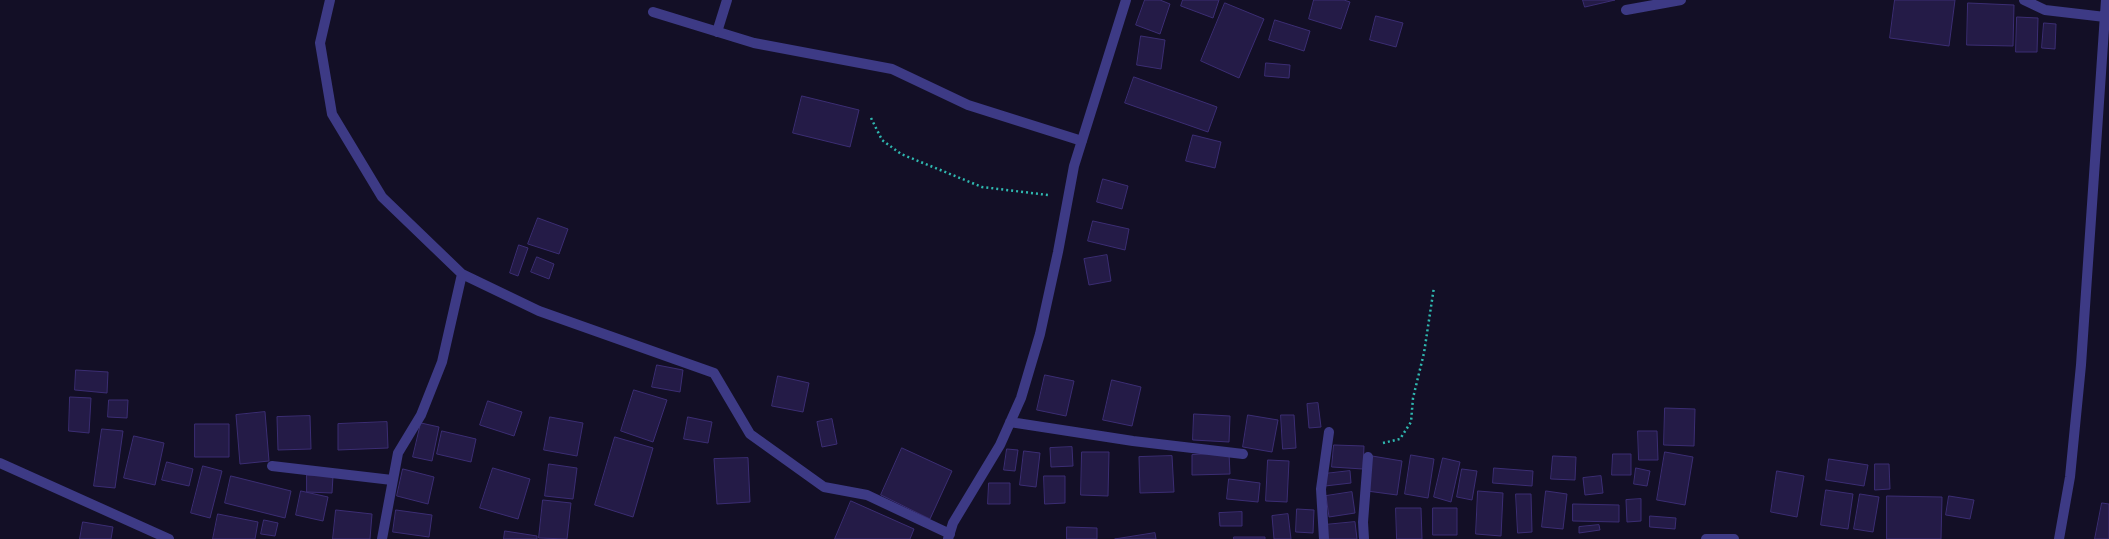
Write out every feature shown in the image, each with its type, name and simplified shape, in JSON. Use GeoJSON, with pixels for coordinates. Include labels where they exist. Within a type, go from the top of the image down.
{"type":"FeatureCollection","features":[{"type":"Feature","properties":{"kind":"street"},"geometry":{"type":"LineString","coordinates":[[330,0],[320,43],[332,114],[382,197],[462,274],[540,311],[714,373],[750,434],[824,487],[867,495],[949,536],[956,518],[1000,445],[1021,398],[1040,334],[1074,166],[1126,0]]}},
{"type":"Feature","properties":{"kind":"street"},"geometry":{"type":"LineString","coordinates":[[717,32],[727,0]]}},
{"type":"Feature","properties":{"kind":"street"},"geometry":{"type":"LineString","coordinates":[[1626,10],[1681,0]]}},
{"type":"Feature","properties":{"kind":"street"},"geometry":{"type":"LineString","coordinates":[[2024,0],[2045,10],[2105,17]]}},
{"type":"Feature","properties":{"kind":"street"},"geometry":{"type":"LineString","coordinates":[[2059,539],[2070,477],[2081,365],[2106,0]]}},
{"type":"Feature","properties":{"kind":"street"},"geometry":{"type":"LineString","coordinates":[[652,12],[754,43],[892,69],[968,105],[1082,141]]}},
{"type":"Feature","properties":{"kind":"street"},"geometry":{"type":"LineString","coordinates":[[382,539],[398,453],[421,415],[442,362],[462,274]]}},
{"type":"Feature","properties":{"kind":"street"},"geometry":{"type":"LineString","coordinates":[[1010,422],[1133,441],[1243,454]]}},
{"type":"Feature","properties":{"kind":"street"},"geometry":{"type":"LineString","coordinates":[[1324,539],[1321,489],[1329,432]]}},
{"type":"Feature","properties":{"kind":"street"},"geometry":{"type":"LineString","coordinates":[[1364,539],[1363,522],[1368,457]]}},
{"type":"Feature","properties":{"kind":"street"},"geometry":{"type":"LineString","coordinates":[[0,463],[168,539]]}},
{"type":"Feature","properties":{"kind":"street"},"geometry":{"type":"LineString","coordinates":[[272,466],[392,480]]}},
{"type":"Feature","properties":{"kind":"street"},"geometry":{"type":"LineString","coordinates":[[1706,539],[1734,539]]}},
{"type":"Feature","properties":{"kind":"path"},"geometry":{"type":"LineString","coordinates":[[871,118],[882,140],[901,154],[982,187],[1068,197]]}},
{"type":"Feature","properties":{"kind":"path"},"geometry":{"type":"LineString","coordinates":[[1368,457],[1383,442],[1400,439],[1411,422],[1413,398],[1424,353],[1434,287]]}},
{"type":"Feature","properties":{"kind":"building"},"geometry":{"type":"Polygon","coordinates":[[[1145,0],[1160,0],[1170,4],[1160,34],[1136,25],[1145,0]]]}},
{"type":"Feature","properties":{"kind":"building"},"geometry":{"type":"Polygon","coordinates":[[[1183,0],[1219,0],[1213,18],[1181,6],[1183,0]]]}},
{"type":"Feature","properties":{"kind":"building"},"geometry":{"type":"Polygon","coordinates":[[[1314,0],[1344,0],[1350,2],[1341,29],[1309,19],[1314,0]]]}},
{"type":"Feature","properties":{"kind":"building"},"geometry":{"type":"Polygon","coordinates":[[[1583,0],[1615,0],[1585,7],[1583,0]]]}},
{"type":"Feature","properties":{"kind":"building"},"geometry":{"type":"Polygon","coordinates":[[[1895,0],[1955,0],[1949,46],[1890,38],[1895,0]]]}},
{"type":"Feature","properties":{"kind":"building"},"geometry":{"type":"Polygon","coordinates":[[[1225,3],[1264,19],[1239,78],[1201,61],[1225,3]]]}},
{"type":"Feature","properties":{"kind":"building"},"geometry":{"type":"Polygon","coordinates":[[[1968,3],[2014,5],[2013,46],[1967,45],[1968,3]]]}},
{"type":"Feature","properties":{"kind":"building"},"geometry":{"type":"Polygon","coordinates":[[[1376,16],[1403,23],[1396,47],[1370,40],[1376,16]]]}},
{"type":"Feature","properties":{"kind":"building"},"geometry":{"type":"Polygon","coordinates":[[[2017,17],[2038,18],[2037,52],[2016,52],[2017,17]]]}},
{"type":"Feature","properties":{"kind":"building"},"geometry":{"type":"Polygon","coordinates":[[[1275,20],[1310,31],[1304,51],[1269,40],[1275,20]]]}},
{"type":"Feature","properties":{"kind":"building"},"geometry":{"type":"Polygon","coordinates":[[[2044,23],[2056,24],[2055,49],[2042,48],[2044,23]]]}},
{"type":"Feature","properties":{"kind":"building"},"geometry":{"type":"Polygon","coordinates":[[[1141,36],[1165,40],[1161,69],[1137,65],[1141,36]]]}},
{"type":"Feature","properties":{"kind":"building"},"geometry":{"type":"Polygon","coordinates":[[[1266,63],[1290,65],[1289,78],[1265,76],[1266,63]]]}},
{"type":"Feature","properties":{"kind":"building"},"geometry":{"type":"Polygon","coordinates":[[[1134,77],[1217,107],[1208,132],[1125,103],[1134,77]]]}},
{"type":"Feature","properties":{"kind":"building"},"geometry":{"type":"Polygon","coordinates":[[[802,96],[859,110],[850,147],[793,133],[802,96]]]}},
{"type":"Feature","properties":{"kind":"building"},"geometry":{"type":"Polygon","coordinates":[[[1193,135],[1221,142],[1215,168],[1186,161],[1193,135]]]}},
{"type":"Feature","properties":{"kind":"building"},"geometry":{"type":"Polygon","coordinates":[[[1103,179],[1128,186],[1122,209],[1097,202],[1103,179]]]}},
{"type":"Feature","properties":{"kind":"building"},"geometry":{"type":"Polygon","coordinates":[[[538,218],[568,229],[559,254],[528,244],[538,218]]]}},
{"type":"Feature","properties":{"kind":"building"},"geometry":{"type":"Polygon","coordinates":[[[1093,221],[1129,229],[1125,250],[1088,241],[1093,221]]]}},
{"type":"Feature","properties":{"kind":"building"},"geometry":{"type":"Polygon","coordinates":[[[519,245],[528,248],[518,276],[510,273],[519,245]]]}},
{"type":"Feature","properties":{"kind":"building"},"geometry":{"type":"Polygon","coordinates":[[[1107,255],[1111,281],[1089,285],[1084,259],[1107,255]]]}},
{"type":"Feature","properties":{"kind":"building"},"geometry":{"type":"Polygon","coordinates":[[[537,257],[554,264],[549,279],[531,272],[537,257]]]}},
{"type":"Feature","properties":{"kind":"building"},"geometry":{"type":"Polygon","coordinates":[[[657,365],[683,370],[680,392],[652,387],[657,365]]]}},
{"type":"Feature","properties":{"kind":"building"},"geometry":{"type":"Polygon","coordinates":[[[76,370],[108,372],[107,393],[75,390],[76,370]]]}},
{"type":"Feature","properties":{"kind":"building"},"geometry":{"type":"Polygon","coordinates":[[[1045,375],[1074,381],[1066,416],[1037,410],[1045,375]]]}},
{"type":"Feature","properties":{"kind":"building"},"geometry":{"type":"Polygon","coordinates":[[[778,376],[809,383],[803,412],[772,406],[778,376]]]}},
{"type":"Feature","properties":{"kind":"building"},"geometry":{"type":"Polygon","coordinates":[[[1112,380],[1141,387],[1132,426],[1103,420],[1112,380]]]}},
{"type":"Feature","properties":{"kind":"building"},"geometry":{"type":"Polygon","coordinates":[[[634,390],[667,400],[653,442],[621,431],[634,390]]]}},
{"type":"Feature","properties":{"kind":"building"},"geometry":{"type":"Polygon","coordinates":[[[70,397],[91,398],[89,433],[69,431],[70,397]]]}},
{"type":"Feature","properties":{"kind":"building"},"geometry":{"type":"Polygon","coordinates":[[[109,400],[128,400],[127,418],[108,417],[109,400]]]}},
{"type":"Feature","properties":{"kind":"building"},"geometry":{"type":"Polygon","coordinates":[[[488,401],[522,412],[514,436],[480,425],[488,401]]]}},
{"type":"Feature","properties":{"kind":"building"},"geometry":{"type":"Polygon","coordinates":[[[1318,403],[1321,427],[1309,428],[1307,404],[1318,403]]]}},
{"type":"Feature","properties":{"kind":"building"},"geometry":{"type":"Polygon","coordinates":[[[1665,408],[1695,409],[1694,446],[1664,445],[1665,408]]]}},
{"type":"Feature","properties":{"kind":"building"},"geometry":{"type":"Polygon","coordinates":[[[265,412],[269,461],[240,464],[236,415],[265,412]]]}},
{"type":"Feature","properties":{"kind":"building"},"geometry":{"type":"Polygon","coordinates":[[[1194,414],[1230,416],[1229,442],[1193,440],[1194,414]]]}},
{"type":"Feature","properties":{"kind":"building"},"geometry":{"type":"Polygon","coordinates":[[[1248,415],[1278,420],[1272,452],[1243,447],[1248,415]]]}},
{"type":"Feature","properties":{"kind":"building"},"geometry":{"type":"Polygon","coordinates":[[[1281,415],[1294,415],[1296,448],[1283,449],[1281,415]]]}},
{"type":"Feature","properties":{"kind":"building"},"geometry":{"type":"Polygon","coordinates":[[[310,416],[311,449],[278,450],[277,417],[310,416]]]}},
{"type":"Feature","properties":{"kind":"building"},"geometry":{"type":"Polygon","coordinates":[[[550,417],[583,423],[577,456],[544,450],[550,417]]]}},
{"type":"Feature","properties":{"kind":"building"},"geometry":{"type":"Polygon","coordinates":[[[688,417],[712,422],[708,443],[684,439],[688,417]]]}},
{"type":"Feature","properties":{"kind":"building"},"geometry":{"type":"Polygon","coordinates":[[[832,419],[837,444],[822,447],[817,422],[832,419]]]}},
{"type":"Feature","properties":{"kind":"building"},"geometry":{"type":"Polygon","coordinates":[[[387,422],[388,448],[338,450],[338,424],[387,422]]]}},
{"type":"Feature","properties":{"kind":"building"},"geometry":{"type":"Polygon","coordinates":[[[421,423],[439,427],[432,461],[413,457],[421,423]]]}},
{"type":"Feature","properties":{"kind":"building"},"geometry":{"type":"Polygon","coordinates":[[[195,424],[229,424],[229,457],[195,457],[195,424]]]}},
{"type":"Feature","properties":{"kind":"building"},"geometry":{"type":"Polygon","coordinates":[[[102,429],[123,431],[115,488],[94,486],[102,429]]]}},
{"type":"Feature","properties":{"kind":"building"},"geometry":{"type":"Polygon","coordinates":[[[442,431],[476,439],[471,462],[437,454],[442,431]]]}},
{"type":"Feature","properties":{"kind":"building"},"geometry":{"type":"Polygon","coordinates":[[[1638,431],[1657,431],[1658,460],[1639,460],[1638,431]]]}},
{"type":"Feature","properties":{"kind":"building"},"geometry":{"type":"Polygon","coordinates":[[[134,436],[164,443],[155,485],[124,478],[134,436]]]}},
{"type":"Feature","properties":{"kind":"building"},"geometry":{"type":"Polygon","coordinates":[[[615,437],[653,448],[633,517],[595,505],[615,437]]]}},
{"type":"Feature","properties":{"kind":"building"},"geometry":{"type":"Polygon","coordinates":[[[1334,445],[1364,446],[1363,469],[1332,467],[1334,445]]]}},
{"type":"Feature","properties":{"kind":"building"},"geometry":{"type":"Polygon","coordinates":[[[1072,447],[1073,466],[1051,467],[1050,448],[1072,447]]]}},
{"type":"Feature","properties":{"kind":"building"},"geometry":{"type":"Polygon","coordinates":[[[902,448],[952,471],[930,519],[881,495],[902,448]]]}},
{"type":"Feature","properties":{"kind":"building"},"geometry":{"type":"Polygon","coordinates":[[[1007,449],[1018,450],[1015,471],[1004,470],[1007,449]]]}},
{"type":"Feature","properties":{"kind":"building"},"geometry":{"type":"Polygon","coordinates":[[[1024,451],[1040,453],[1036,487],[1020,485],[1024,451]]]}},
{"type":"Feature","properties":{"kind":"building"},"geometry":{"type":"Polygon","coordinates":[[[1082,452],[1109,452],[1108,496],[1081,495],[1082,452]]]}},
{"type":"Feature","properties":{"kind":"building"},"geometry":{"type":"Polygon","coordinates":[[[1665,452],[1693,457],[1685,505],[1657,500],[1665,452]]]}},
{"type":"Feature","properties":{"kind":"building"},"geometry":{"type":"Polygon","coordinates":[[[1229,453],[1230,474],[1192,475],[1192,455],[1229,453]]]}},
{"type":"Feature","properties":{"kind":"building"},"geometry":{"type":"Polygon","coordinates":[[[1613,454],[1631,454],[1631,475],[1612,475],[1613,454]]]}},
{"type":"Feature","properties":{"kind":"building"},"geometry":{"type":"Polygon","coordinates":[[[1411,455],[1434,459],[1428,498],[1405,494],[1411,455]]]}},
{"type":"Feature","properties":{"kind":"building"},"geometry":{"type":"Polygon","coordinates":[[[1172,456],[1174,492],[1140,493],[1139,457],[1172,456]]]}},
{"type":"Feature","properties":{"kind":"building"},"geometry":{"type":"Polygon","coordinates":[[[1372,456],[1402,461],[1397,495],[1367,491],[1372,456]]]}},
{"type":"Feature","properties":{"kind":"building"},"geometry":{"type":"Polygon","coordinates":[[[1553,456],[1576,457],[1575,480],[1551,479],[1553,456]]]}},
{"type":"Feature","properties":{"kind":"building"},"geometry":{"type":"Polygon","coordinates":[[[748,458],[750,502],[717,504],[714,459],[748,458]]]}},
{"type":"Feature","properties":{"kind":"building"},"geometry":{"type":"Polygon","coordinates":[[[1443,458],[1460,462],[1451,502],[1434,497],[1443,458]]]}},
{"type":"Feature","properties":{"kind":"building"},"geometry":{"type":"Polygon","coordinates":[[[1829,459],[1868,465],[1864,486],[1826,480],[1829,459]]]}},
{"type":"Feature","properties":{"kind":"building"},"geometry":{"type":"Polygon","coordinates":[[[1268,460],[1289,461],[1287,502],[1266,501],[1268,460]]]}},
{"type":"Feature","properties":{"kind":"building"},"geometry":{"type":"Polygon","coordinates":[[[167,462],[193,469],[189,486],[162,480],[167,462]]]}},
{"type":"Feature","properties":{"kind":"building"},"geometry":{"type":"Polygon","coordinates":[[[549,464],[577,468],[573,499],[545,496],[549,464]]]}},
{"type":"Feature","properties":{"kind":"building"},"geometry":{"type":"Polygon","coordinates":[[[1875,464],[1889,464],[1890,489],[1875,490],[1875,464]]]}},
{"type":"Feature","properties":{"kind":"building"},"geometry":{"type":"Polygon","coordinates":[[[203,466],[222,471],[210,518],[191,513],[203,466]]]}},
{"type":"Feature","properties":{"kind":"building"},"geometry":{"type":"Polygon","coordinates":[[[493,468],[530,479],[518,519],[480,508],[493,468]]]}},
{"type":"Feature","properties":{"kind":"building"},"geometry":{"type":"Polygon","coordinates":[[[1494,468],[1533,471],[1532,486],[1493,483],[1494,468]]]}},
{"type":"Feature","properties":{"kind":"building"},"geometry":{"type":"Polygon","coordinates":[[[1636,468],[1650,471],[1647,486],[1634,484],[1636,468]]]}},
{"type":"Feature","properties":{"kind":"building"},"geometry":{"type":"Polygon","coordinates":[[[403,469],[434,477],[428,504],[397,496],[403,469]]]}},
{"type":"Feature","properties":{"kind":"building"},"geometry":{"type":"Polygon","coordinates":[[[1462,469],[1477,471],[1472,500],[1457,497],[1462,469]]]}},
{"type":"Feature","properties":{"kind":"building"},"geometry":{"type":"Polygon","coordinates":[[[1350,471],[1351,483],[1325,486],[1324,474],[1350,471]]]}},
{"type":"Feature","properties":{"kind":"building"},"geometry":{"type":"Polygon","coordinates":[[[1777,471],[1804,476],[1797,517],[1771,512],[1777,471]]]}},
{"type":"Feature","properties":{"kind":"building"},"geometry":{"type":"Polygon","coordinates":[[[307,475],[333,476],[332,493],[307,492],[307,475]]]}},
{"type":"Feature","properties":{"kind":"building"},"geometry":{"type":"Polygon","coordinates":[[[231,476],[291,491],[285,518],[225,503],[231,476]]]}},
{"type":"Feature","properties":{"kind":"building"},"geometry":{"type":"Polygon","coordinates":[[[1044,476],[1065,476],[1065,503],[1045,504],[1044,476]]]}},
{"type":"Feature","properties":{"kind":"building"},"geometry":{"type":"Polygon","coordinates":[[[1601,476],[1603,493],[1585,495],[1583,478],[1601,476]]]}},
{"type":"Feature","properties":{"kind":"building"},"geometry":{"type":"Polygon","coordinates":[[[1229,479],[1260,483],[1258,502],[1227,499],[1229,479]]]}},
{"type":"Feature","properties":{"kind":"building"},"geometry":{"type":"Polygon","coordinates":[[[989,483],[1010,483],[1010,504],[988,504],[989,483]]]}},
{"type":"Feature","properties":{"kind":"building"},"geometry":{"type":"Polygon","coordinates":[[[1826,490],[1853,494],[1848,529],[1821,525],[1826,490]]]}},
{"type":"Feature","properties":{"kind":"building"},"geometry":{"type":"Polygon","coordinates":[[[301,491],[328,497],[323,521],[296,515],[301,491]]]}},
{"type":"Feature","properties":{"kind":"building"},"geometry":{"type":"Polygon","coordinates":[[[1478,491],[1503,493],[1501,536],[1476,534],[1478,491]]]}},
{"type":"Feature","properties":{"kind":"building"},"geometry":{"type":"Polygon","coordinates":[[[1546,491],[1567,494],[1563,529],[1542,527],[1546,491]]]}},
{"type":"Feature","properties":{"kind":"building"},"geometry":{"type":"Polygon","coordinates":[[[1352,492],[1355,513],[1329,517],[1326,496],[1352,492]]]}},
{"type":"Feature","properties":{"kind":"building"},"geometry":{"type":"Polygon","coordinates":[[[1516,494],[1531,494],[1532,532],[1518,533],[1516,494]]]}},
{"type":"Feature","properties":{"kind":"building"},"geometry":{"type":"Polygon","coordinates":[[[1860,494],[1879,497],[1873,532],[1854,529],[1860,494]]]}},
{"type":"Feature","properties":{"kind":"building"},"geometry":{"type":"Polygon","coordinates":[[[1887,496],[1942,497],[1941,539],[1887,539],[1887,496]]]}},
{"type":"Feature","properties":{"kind":"building"},"geometry":{"type":"Polygon","coordinates":[[[1949,496],[1974,500],[1970,519],[1946,515],[1949,496]]]}},
{"type":"Feature","properties":{"kind":"building"},"geometry":{"type":"Polygon","coordinates":[[[1641,499],[1641,521],[1627,522],[1626,500],[1641,499]]]}},
{"type":"Feature","properties":{"kind":"building"},"geometry":{"type":"Polygon","coordinates":[[[543,500],[571,503],[567,539],[539,538],[543,500]]]}},
{"type":"Feature","properties":{"kind":"building"},"geometry":{"type":"Polygon","coordinates":[[[851,501],[914,529],[910,539],[835,539],[851,501]]]}},
{"type":"Feature","properties":{"kind":"building"},"geometry":{"type":"Polygon","coordinates":[[[2102,503],[2109,504],[2109,539],[2095,539],[2102,503]]]}},
{"type":"Feature","properties":{"kind":"building"},"geometry":{"type":"Polygon","coordinates":[[[1573,504],[1619,505],[1619,522],[1573,521],[1573,504]]]}},
{"type":"Feature","properties":{"kind":"building"},"geometry":{"type":"Polygon","coordinates":[[[1396,508],[1421,508],[1422,539],[1397,539],[1396,508]]]}},
{"type":"Feature","properties":{"kind":"building"},"geometry":{"type":"Polygon","coordinates":[[[1433,508],[1457,508],[1457,535],[1433,535],[1433,508]]]}},
{"type":"Feature","properties":{"kind":"building"},"geometry":{"type":"Polygon","coordinates":[[[1297,509],[1314,510],[1313,533],[1296,532],[1297,509]]]}},
{"type":"Feature","properties":{"kind":"building"},"geometry":{"type":"Polygon","coordinates":[[[336,510],[372,514],[370,539],[333,539],[336,510]]]}},
{"type":"Feature","properties":{"kind":"building"},"geometry":{"type":"Polygon","coordinates":[[[396,510],[432,515],[429,537],[393,532],[396,510]]]}},
{"type":"Feature","properties":{"kind":"building"},"geometry":{"type":"Polygon","coordinates":[[[1242,512],[1242,526],[1220,526],[1219,513],[1242,512]]]}},
{"type":"Feature","properties":{"kind":"building"},"geometry":{"type":"Polygon","coordinates":[[[218,514],[258,522],[255,539],[213,539],[218,514]]]}},
{"type":"Feature","properties":{"kind":"building"},"geometry":{"type":"Polygon","coordinates":[[[1288,514],[1291,539],[1274,539],[1272,516],[1288,514]]]}},
{"type":"Feature","properties":{"kind":"building"},"geometry":{"type":"Polygon","coordinates":[[[1650,516],[1676,518],[1675,529],[1650,527],[1650,516]]]}},
{"type":"Feature","properties":{"kind":"building"},"geometry":{"type":"Polygon","coordinates":[[[264,520],[278,523],[275,536],[261,534],[264,520]]]}},
{"type":"Feature","properties":{"kind":"building"},"geometry":{"type":"Polygon","coordinates":[[[83,522],[113,527],[111,539],[80,539],[83,522]]]}},
{"type":"Feature","properties":{"kind":"building"},"geometry":{"type":"Polygon","coordinates":[[[1355,522],[1357,539],[1326,539],[1324,525],[1355,522]]]}},
{"type":"Feature","properties":{"kind":"building"},"geometry":{"type":"Polygon","coordinates":[[[1599,525],[1600,530],[1579,533],[1579,527],[1599,525]]]}},
{"type":"Feature","properties":{"kind":"building"},"geometry":{"type":"Polygon","coordinates":[[[1067,527],[1097,528],[1097,539],[1067,539],[1067,527]]]}},
{"type":"Feature","properties":{"kind":"building"},"geometry":{"type":"Polygon","coordinates":[[[505,531],[537,536],[537,539],[504,539],[505,531]]]}},
{"type":"Feature","properties":{"kind":"building"},"geometry":{"type":"Polygon","coordinates":[[[1155,533],[1156,539],[1115,539],[1155,533]]]}},
{"type":"Feature","properties":{"kind":"building"},"geometry":{"type":"Polygon","coordinates":[[[1234,537],[1265,537],[1265,539],[1234,539],[1234,537]]]}}]}
